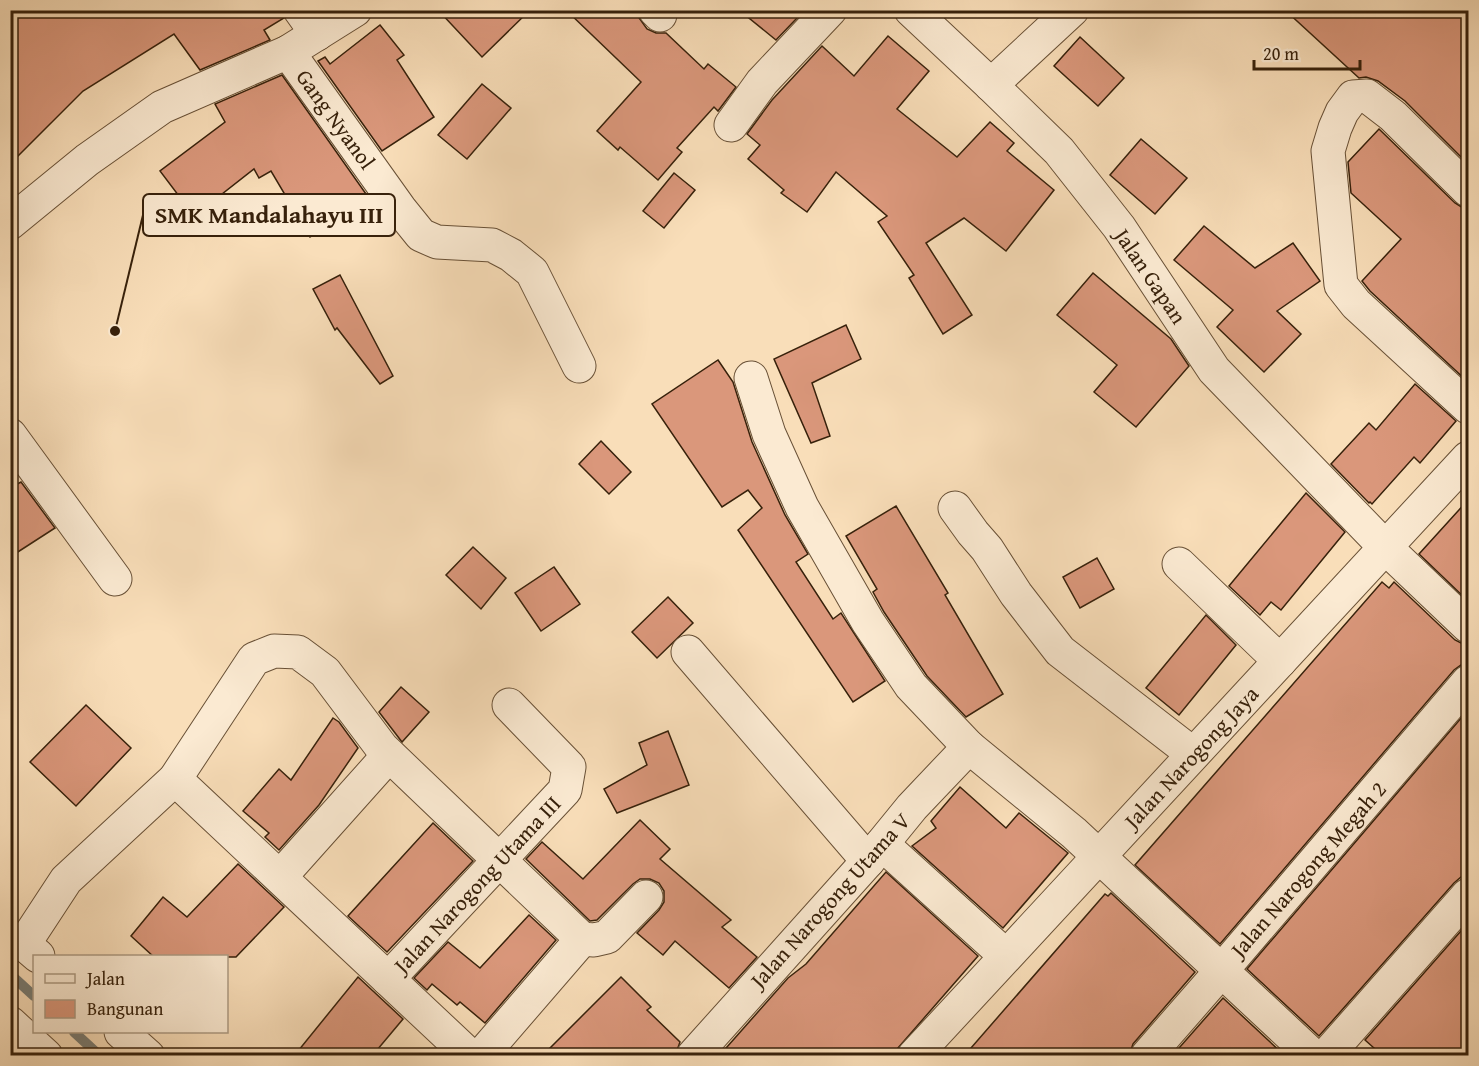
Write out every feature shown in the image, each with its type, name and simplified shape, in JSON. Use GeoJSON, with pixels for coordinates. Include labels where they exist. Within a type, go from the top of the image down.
{"type":"FeatureCollection","features":[{"type":"Feature","properties":{"kind":"street"},"geometry":{"type":"LineString","coordinates":[[10,224],[87,160],[162,107],[288,52],[308,22],[355,10]]}},
{"type":"Feature","properties":{"kind":"street"},"geometry":{"type":"LineString","coordinates":[[731,125],[762,82],[830,10]]}},
{"type":"Feature","properties":{"kind":"street","name":"Jalan Gapan"},"geometry":{"type":"LineString","coordinates":[[911,10],[1059,151],[1119,227],[1214,370],[1385,547],[1468,626]]}},
{"type":"Feature","properties":{"kind":"street"},"geometry":{"type":"LineString","coordinates":[[991,85],[1072,10]]}},
{"type":"Feature","properties":{"kind":"street","name":"Gang Nyanol"},"geometry":{"type":"LineString","coordinates":[[288,52],[421,235],[437,242],[492,246],[512,255],[532,272],[579,366]]}},
{"type":"Feature","properties":{"kind":"street"},"geometry":{"type":"LineString","coordinates":[[1468,190],[1393,116],[1367,96],[1353,97],[1342,112],[1328,152],[1341,285],[1356,304],[1468,407]]}},
{"type":"Feature","properties":{"kind":"street"},"geometry":{"type":"LineString","coordinates":[[752,378],[769,434],[802,507],[868,622],[911,686],[969,747],[1074,833],[1313,1056]]}},
{"type":"Feature","properties":{"kind":"street"},"geometry":{"type":"LineString","coordinates":[[10,435],[115,579]]}},
{"type":"Feature","properties":{"kind":"street","name":"Jalan Narogong Jaya"},"geometry":{"type":"LineString","coordinates":[[914,1056],[1468,458]]}},
{"type":"Feature","properties":{"kind":"street"},"geometry":{"type":"LineString","coordinates":[[955,508],[1060,651],[1193,754]]}},
{"type":"Feature","properties":{"kind":"street"},"geometry":{"type":"LineString","coordinates":[[1179,564],[1280,661]]}},
{"type":"Feature","properties":{"kind":"street"},"geometry":{"type":"LineString","coordinates":[[24,946],[66,880],[175,779],[254,659],[274,651],[298,652],[325,672],[382,748],[582,939],[594,940],[607,937],[646,897]]}},
{"type":"Feature","properties":{"kind":"street"},"geometry":{"type":"LineString","coordinates":[[688,652],[875,852],[1006,956]]}},
{"type":"Feature","properties":{"kind":"street","name":"Jalan Narogong Megah 2"},"geometry":{"type":"LineString","coordinates":[[1147,1056],[1468,682]]}},
{"type":"Feature","properties":{"kind":"street","name":"Jalan Narogong Utama III"},"geometry":{"type":"LineString","coordinates":[[388,979],[565,790],[569,767],[509,705]]}},
{"type":"Feature","properties":{"kind":"street","name":"Jalan Narogong Utama V"},"geometry":{"type":"LineString","coordinates":[[693,1056],[875,852],[912,807],[969,747]]}},
{"type":"Feature","properties":{"kind":"street"},"geometry":{"type":"LineString","coordinates":[[280,877],[389,755]]}},
{"type":"Feature","properties":{"kind":"street"},"geometry":{"type":"LineString","coordinates":[[175,779],[470,1056]]}},
{"type":"Feature","properties":{"kind":"street"},"geometry":{"type":"LineString","coordinates":[[1326,1056],[1468,895]]}},
{"type":"Feature","properties":{"kind":"street"},"geometry":{"type":"LineString","coordinates":[[481,1056],[582,939]]}},
{"type":"Feature","properties":{"kind":"street"},"geometry":{"type":"LineString","coordinates":[[10,1023],[46,1056]]}},
{"type":"Feature","properties":{"kind":"street"},"geometry":{"type":"LineString","coordinates":[[122,1033],[148,1056]]}},
{"type":"Feature","properties":{"kind":"building"},"geometry":{"type":"Polygon","coordinates":[[[10,10],[281,10],[284,18],[264,30],[270,40],[200,70],[174,34],[83,91],[10,164],[10,10]]]}},
{"type":"Feature","properties":{"kind":"building"},"geometry":{"type":"Polygon","coordinates":[[[438,10],[530,10],[482,57],[438,10]]]}},
{"type":"Feature","properties":{"kind":"building"},"geometry":{"type":"Polygon","coordinates":[[[566,10],[637,10],[637,15],[647,29],[656,33],[666,33],[704,69],[708,64],[736,87],[718,111],[714,107],[677,148],[682,152],[658,180],[620,147],[618,150],[597,131],[641,82],[566,10]]]}},
{"type":"Feature","properties":{"kind":"building"},"geometry":{"type":"Polygon","coordinates":[[[739,10],[787,10],[797,18],[776,40],[739,10]]]}},
{"type":"Feature","properties":{"kind":"building"},"geometry":{"type":"Polygon","coordinates":[[[1285,10],[1468,10],[1468,164],[1405,101],[1378,81],[1366,77],[1359,78],[1285,10]]]}},
{"type":"Feature","properties":{"kind":"building"},"geometry":{"type":"Polygon","coordinates":[[[380,25],[404,55],[397,60],[434,117],[382,151],[318,61],[325,57],[330,64],[380,25]]]}},
{"type":"Feature","properties":{"kind":"building"},"geometry":{"type":"Polygon","coordinates":[[[888,36],[929,71],[897,109],[957,157],[990,122],[1014,143],[1007,151],[1054,190],[1006,251],[964,218],[926,243],[972,315],[943,334],[909,278],[914,275],[878,222],[887,216],[836,172],[807,212],[781,193],[784,190],[748,159],[760,145],[747,134],[772,100],[822,46],[854,76],[888,36]]]}},
{"type":"Feature","properties":{"kind":"building"},"geometry":{"type":"Polygon","coordinates":[[[1080,37],[1124,78],[1098,106],[1054,66],[1080,37]]]}},
{"type":"Feature","properties":{"kind":"building"},"geometry":{"type":"Polygon","coordinates":[[[282,75],[371,201],[310,237],[271,171],[259,178],[254,169],[194,216],[160,171],[225,122],[215,104],[282,75]]]}},
{"type":"Feature","properties":{"kind":"building"},"geometry":{"type":"Polygon","coordinates":[[[482,84],[511,108],[467,159],[438,135],[482,84]]]}},
{"type":"Feature","properties":{"kind":"building"},"geometry":{"type":"Polygon","coordinates":[[[1379,129],[1455,203],[1468,208],[1468,382],[1362,281],[1401,239],[1351,193],[1348,162],[1379,129]]]}},
{"type":"Feature","properties":{"kind":"building"},"geometry":{"type":"Polygon","coordinates":[[[1141,139],[1187,178],[1155,214],[1110,175],[1141,139]]]}},
{"type":"Feature","properties":{"kind":"building"},"geometry":{"type":"Polygon","coordinates":[[[674,173],[695,190],[664,228],[643,211],[674,173]]]}},
{"type":"Feature","properties":{"kind":"building"},"geometry":{"type":"Polygon","coordinates":[[[1204,226],[1255,268],[1293,243],[1320,281],[1277,311],[1301,334],[1264,372],[1217,327],[1233,310],[1174,260],[1204,226]]]}},
{"type":"Feature","properties":{"kind":"building"},"geometry":{"type":"Polygon","coordinates":[[[1093,273],[1171,339],[1189,366],[1136,427],[1094,392],[1117,365],[1057,315],[1093,273]]]}},
{"type":"Feature","properties":{"kind":"building"},"geometry":{"type":"Polygon","coordinates":[[[340,275],[393,376],[380,384],[337,328],[335,330],[313,289],[340,275]]]}},
{"type":"Feature","properties":{"kind":"building"},"geometry":{"type":"Polygon","coordinates":[[[846,325],[861,359],[812,383],[830,436],[811,443],[774,359],[846,325]]]}},
{"type":"Feature","properties":{"kind":"building"},"geometry":{"type":"Polygon","coordinates":[[[718,360],[733,382],[752,442],[785,515],[808,554],[796,562],[833,619],[841,613],[885,681],[853,702],[738,530],[762,508],[748,490],[722,507],[652,404],[718,360]]]}},
{"type":"Feature","properties":{"kind":"building"},"geometry":{"type":"Polygon","coordinates":[[[1415,384],[1456,421],[1420,463],[1414,457],[1372,504],[1369,503],[1331,464],[1369,423],[1376,430],[1415,384]]]}},
{"type":"Feature","properties":{"kind":"building"},"geometry":{"type":"Polygon","coordinates":[[[601,441],[631,472],[609,494],[579,464],[601,441]]]}},
{"type":"Feature","properties":{"kind":"building"},"geometry":{"type":"Polygon","coordinates":[[[21,482],[55,528],[10,557],[10,488],[21,482]]]}},
{"type":"Feature","properties":{"kind":"building"},"geometry":{"type":"Polygon","coordinates":[[[1306,493],[1345,532],[1281,610],[1271,602],[1260,615],[1229,586],[1306,493]]]}},
{"type":"Feature","properties":{"kind":"building"},"geometry":{"type":"Polygon","coordinates":[[[1468,500],[1468,601],[1419,554],[1468,500]]]}},
{"type":"Feature","properties":{"kind":"building"},"geometry":{"type":"Polygon","coordinates":[[[896,506],[948,593],[945,595],[1003,694],[966,717],[927,676],[884,612],[873,592],[877,589],[846,536],[896,506]]]}},
{"type":"Feature","properties":{"kind":"building"},"geometry":{"type":"Polygon","coordinates":[[[473,547],[506,578],[481,609],[446,575],[473,547]]]}},
{"type":"Feature","properties":{"kind":"building"},"geometry":{"type":"Polygon","coordinates":[[[1097,558],[1114,589],[1080,608],[1063,577],[1097,558]]]}},
{"type":"Feature","properties":{"kind":"building"},"geometry":{"type":"Polygon","coordinates":[[[554,567],[580,604],[541,631],[515,593],[554,567]]]}},
{"type":"Feature","properties":{"kind":"building"},"geometry":{"type":"Polygon","coordinates":[[[1382,582],[1389,588],[1394,582],[1455,640],[1468,644],[1468,664],[1461,665],[1454,670],[1220,944],[1135,865],[1382,582]]]}},
{"type":"Feature","properties":{"kind":"building"},"geometry":{"type":"Polygon","coordinates":[[[668,597],[693,623],[657,658],[632,632],[668,597]]]}},
{"type":"Feature","properties":{"kind":"building"},"geometry":{"type":"Polygon","coordinates":[[[1206,615],[1236,645],[1179,715],[1146,688],[1206,615]]]}},
{"type":"Feature","properties":{"kind":"building"},"geometry":{"type":"Polygon","coordinates":[[[401,687],[429,712],[402,742],[379,712],[401,687]]]}},
{"type":"Feature","properties":{"kind":"building"},"geometry":{"type":"Polygon","coordinates":[[[86,705],[131,748],[76,806],[30,762],[86,705]]]}},
{"type":"Feature","properties":{"kind":"building"},"geometry":{"type":"Polygon","coordinates":[[[1468,710],[1468,877],[1461,877],[1454,883],[1319,1036],[1247,969],[1468,710]]]}},
{"type":"Feature","properties":{"kind":"building"},"geometry":{"type":"Polygon","coordinates":[[[333,718],[339,722],[358,748],[319,805],[279,850],[265,837],[269,833],[243,811],[279,769],[291,780],[333,718]]]}},
{"type":"Feature","properties":{"kind":"building"},"geometry":{"type":"Polygon","coordinates":[[[668,731],[689,785],[617,813],[604,789],[647,765],[639,743],[668,731]]]}},
{"type":"Feature","properties":{"kind":"building"},"geometry":{"type":"Polygon","coordinates":[[[960,787],[1006,828],[1019,813],[1068,853],[1003,928],[912,846],[936,828],[931,821],[960,787]]]}},
{"type":"Feature","properties":{"kind":"building"},"geometry":{"type":"Polygon","coordinates":[[[640,820],[670,849],[660,859],[731,920],[722,927],[757,957],[729,988],[675,941],[663,955],[637,933],[664,902],[664,891],[659,883],[650,879],[640,879],[597,920],[590,921],[526,859],[542,842],[583,879],[640,820]]]}},
{"type":"Feature","properties":{"kind":"building"},"geometry":{"type":"Polygon","coordinates":[[[433,823],[473,861],[387,952],[348,916],[433,823]]]}},
{"type":"Feature","properties":{"kind":"building"},"geometry":{"type":"Polygon","coordinates":[[[238,864],[284,907],[236,957],[228,957],[228,955],[152,955],[131,936],[163,897],[187,917],[238,864]]]}},
{"type":"Feature","properties":{"kind":"building"},"geometry":{"type":"Polygon","coordinates":[[[886,872],[978,956],[891,1056],[719,1056],[788,978],[806,964],[886,872]]]}},
{"type":"Feature","properties":{"kind":"building"},"geometry":{"type":"Polygon","coordinates":[[[1111,893],[1195,972],[1133,1044],[1129,1056],[964,1056],[1105,894],[1108,896],[1111,893]]]}},
{"type":"Feature","properties":{"kind":"building"},"geometry":{"type":"Polygon","coordinates":[[[529,915],[556,940],[485,1023],[460,1002],[457,1005],[432,984],[427,990],[414,978],[448,942],[480,968],[529,915]]]}},
{"type":"Feature","properties":{"kind":"building"},"geometry":{"type":"Polygon","coordinates":[[[1468,923],[1468,1056],[1383,1056],[1365,1040],[1468,923]]]}},
{"type":"Feature","properties":{"kind":"building"},"geometry":{"type":"Polygon","coordinates":[[[358,977],[403,1019],[372,1056],[294,1056],[358,977]]]}},
{"type":"Feature","properties":{"kind":"building"},"geometry":{"type":"Polygon","coordinates":[[[621,977],[651,1007],[647,1010],[680,1042],[675,1056],[542,1056],[621,977]]]}},
{"type":"Feature","properties":{"kind":"building"},"geometry":{"type":"Polygon","coordinates":[[[1223,998],[1285,1056],[1172,1056],[1223,998]]]}},
{"type":"Feature","properties":{"kind":"waterway"},"geometry":{"type":"LineString","coordinates":[[10,974],[33,995]]}},
{"type":"Feature","properties":{"kind":"waterway"},"geometry":{"type":"LineString","coordinates":[[75,1033],[100,1056]]}},
{"type":"Feature","properties":{"kind":"place","name":"SMK Mandalahayu III"},"geometry":{"type":"Point","coordinates":[115,331]}}]}
